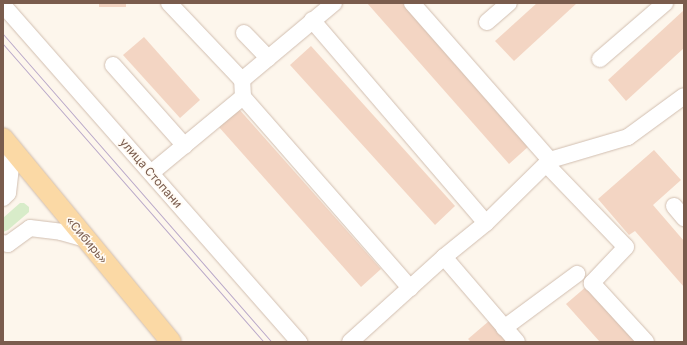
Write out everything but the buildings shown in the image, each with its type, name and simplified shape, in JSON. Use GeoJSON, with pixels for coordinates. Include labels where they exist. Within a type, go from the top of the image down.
{"type":"FeatureCollection","features":[{"type":"Feature","properties":{"kind":"main road","name":"«Сибирь»"},"geometry":{"type":"LineString","coordinates":[[8,144],[171,342]]}},
{"type":"Feature","properties":{"kind":"street"},"geometry":{"type":"LineString","coordinates":[[169,3],[242,80],[243,97],[410,288]]}},
{"type":"Feature","properties":{"kind":"street"},"geometry":{"type":"LineString","coordinates":[[242,80],[334,3]]}},
{"type":"Feature","properties":{"kind":"street"},"geometry":{"type":"LineString","coordinates":[[412,3],[548,162],[626,247],[592,283],[646,342]]}},
{"type":"Feature","properties":{"kind":"street"},"geometry":{"type":"LineString","coordinates":[[487,22],[509,3]]}},
{"type":"Feature","properties":{"kind":"street"},"geometry":{"type":"LineString","coordinates":[[600,59],[665,3]]}},
{"type":"Feature","properties":{"kind":"street","name":"улица Стопани"},"geometry":{"type":"LineString","coordinates":[[3,5],[299,342]]}},
{"type":"Feature","properties":{"kind":"street"},"geometry":{"type":"LineString","coordinates":[[312,20],[486,223]]}},
{"type":"Feature","properties":{"kind":"street"},"geometry":{"type":"LineString","coordinates":[[244,33],[268,58]]}},
{"type":"Feature","properties":{"kind":"street"},"geometry":{"type":"LineString","coordinates":[[113,65],[185,146]]}},
{"type":"Feature","properties":{"kind":"street"},"geometry":{"type":"LineString","coordinates":[[350,342],[444,257],[486,223],[548,162],[628,137],[684,96]]}},
{"type":"Feature","properties":{"kind":"street"},"geometry":{"type":"LineString","coordinates":[[151,173],[243,97]]}},
{"type":"Feature","properties":{"kind":"street"},"geometry":{"type":"LineString","coordinates":[[3,198],[8,193],[8,144]]}},
{"type":"Feature","properties":{"kind":"street"},"geometry":{"type":"LineString","coordinates":[[3,243],[8,244],[30,228],[61,232],[86,239]]}},
{"type":"Feature","properties":{"kind":"street"},"geometry":{"type":"LineString","coordinates":[[444,257],[517,342]]}},
{"type":"Feature","properties":{"kind":"street"},"geometry":{"type":"LineString","coordinates":[[504,328],[577,274]]}},
{"type":"Feature","properties":{"kind":"green space"},"geometry":{"type":"Polygon","coordinates":[[[20,203],[24,203],[29,207],[29,212],[8,230],[3,232],[3,218],[20,203]]]}},
{"type":"Feature","properties":{"kind":"tram line"},"geometry":{"type":"LineString","coordinates":[[3,34],[272,342]]}},
{"type":"Feature","properties":{"kind":"tram line"},"geometry":{"type":"LineString","coordinates":[[3,44],[264,342]]}}]}
